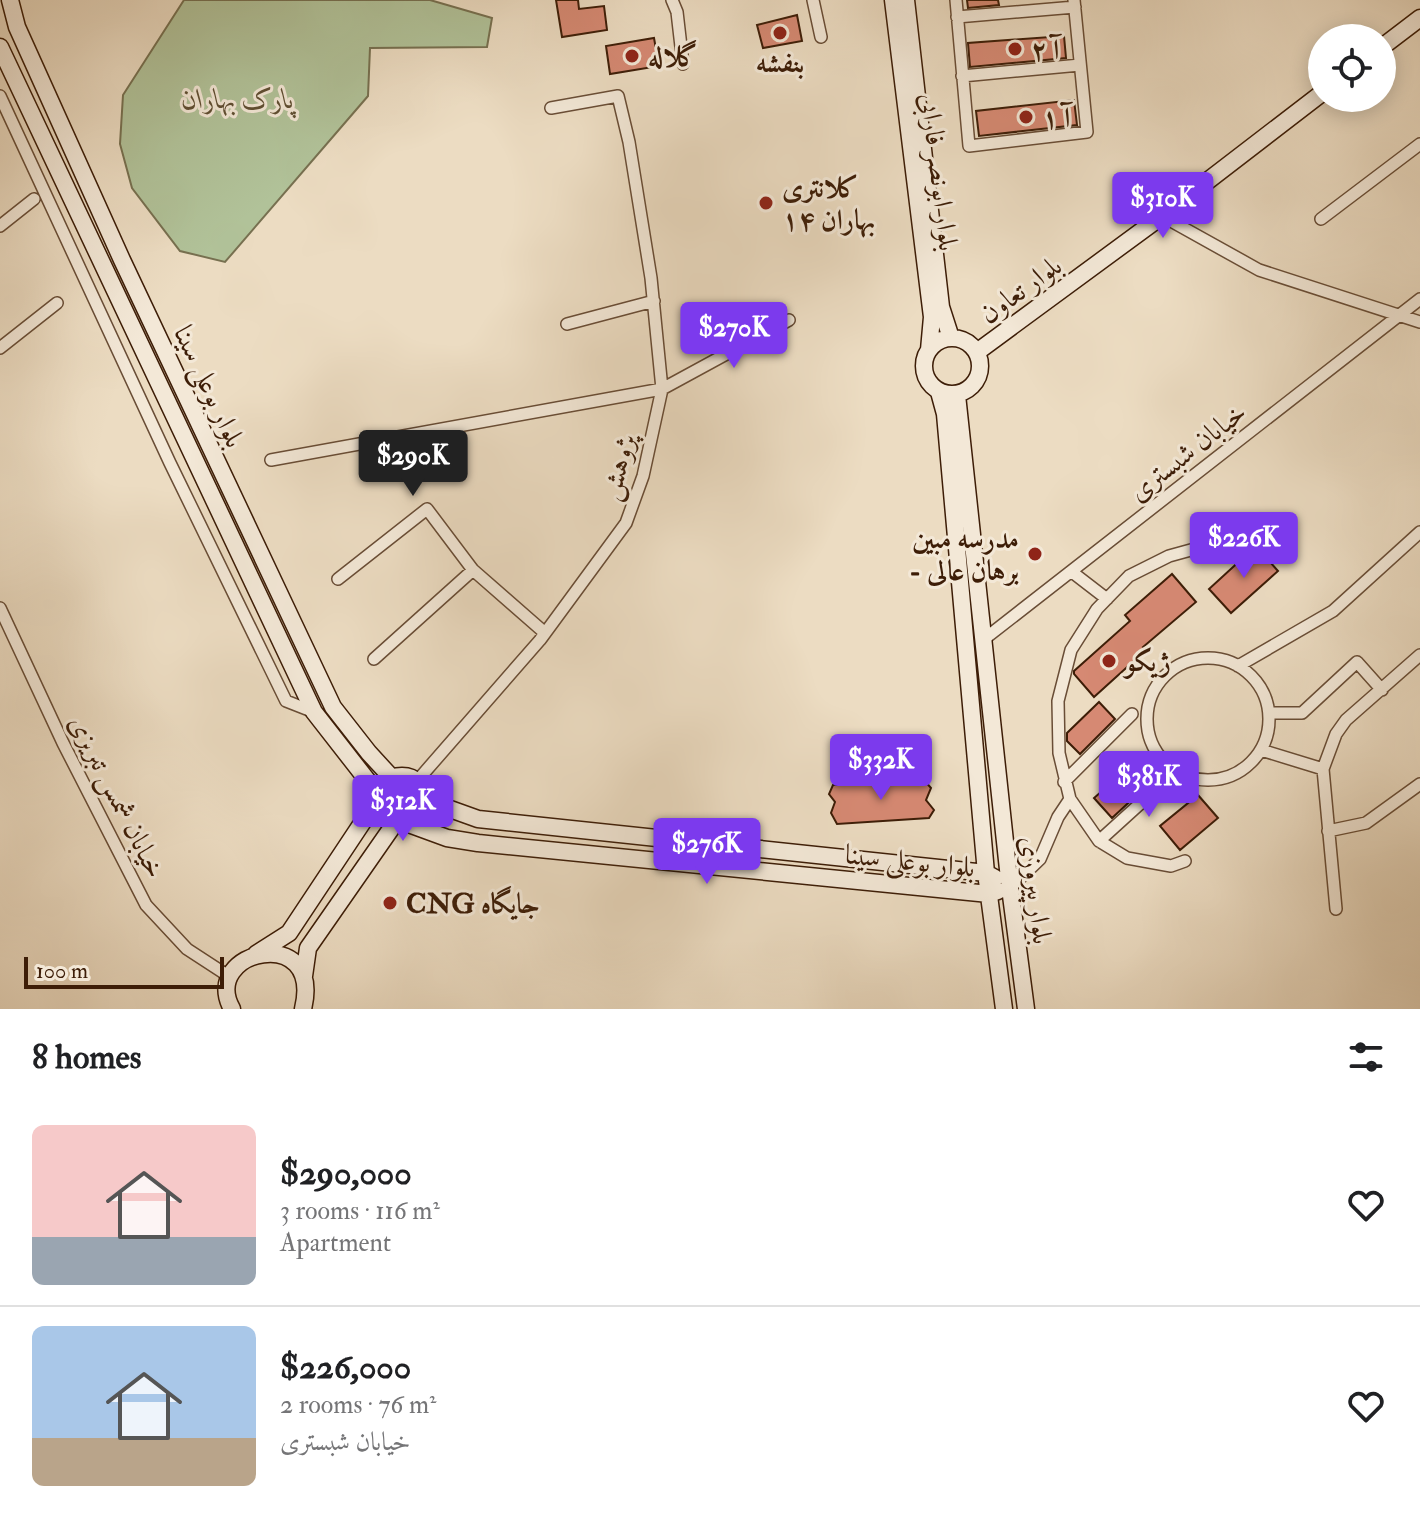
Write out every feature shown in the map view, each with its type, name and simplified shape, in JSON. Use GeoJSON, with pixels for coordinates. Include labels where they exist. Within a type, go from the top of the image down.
{"type":"FeatureCollection","features":[{"type":"Feature","properties":{"kind":"street","name":"بلوار بوعلی سینا"},"geometry":{"type":"LineString","coordinates":[[10,0],[17,27],[114,264],[314,712],[378,797]]}},
{"type":"Feature","properties":{"kind":"street"},"geometry":{"type":"LineString","coordinates":[[672,0],[677,12],[683,64]]}},
{"type":"Feature","properties":{"kind":"street"},"geometry":{"type":"LineString","coordinates":[[813,0],[821,37]]}},
{"type":"Feature","properties":{"kind":"street","name":"بلوار ابونصر فارابی"},"geometry":{"type":"LineString","coordinates":[[893,0],[941,307],[951,338]]}},
{"type":"Feature","properties":{"kind":"street","name":"بلوار ابونصر فارابی"},"geometry":{"type":"LineString","coordinates":[[906,0],[932,317],[929,350]]}},
{"type":"Feature","properties":{"kind":"street"},"geometry":{"type":"LineString","coordinates":[[956,0],[957,17],[962,76],[969,146],[1087,132],[1074,3],[957,17]]}},
{"type":"Feature","properties":{"kind":"street"},"geometry":{"type":"LineString","coordinates":[[1396,36],[1420,18]]}},
{"type":"Feature","properties":{"kind":"street","name":"بلوار بوعلی سینا"},"geometry":{"type":"LineString","coordinates":[[0,47],[114,264],[333,707],[392,778]]}},
{"type":"Feature","properties":{"kind":"street"},"geometry":{"type":"LineString","coordinates":[[962,76],[1080,65]]}},
{"type":"Feature","properties":{"kind":"street"},"geometry":{"type":"LineString","coordinates":[[0,96],[286,701],[314,712]]}},
{"type":"Feature","properties":{"kind":"street","name":"پژوهش"},"geometry":{"type":"LineString","coordinates":[[417,781],[545,633],[626,523],[643,476],[662,389],[654,301],[629,142],[618,96],[551,108]]}},
{"type":"Feature","properties":{"kind":"street","name":"بلوار تعاون"},"geometry":{"type":"LineString","coordinates":[[977,352],[1308,104]]}},
{"type":"Feature","properties":{"kind":"street"},"geometry":{"type":"LineString","coordinates":[[1321,219],[1420,144]]}},
{"type":"Feature","properties":{"kind":"street"},"geometry":{"type":"LineString","coordinates":[[0,226],[34,199]]}},
{"type":"Feature","properties":{"kind":"street"},"geometry":{"type":"LineString","coordinates":[[1162,216],[1259,270],[1420,322]]}},
{"type":"Feature","properties":{"kind":"street","name":"خیابان شبستری"},"geometry":{"type":"LineString","coordinates":[[983,640],[1420,299]]}},
{"type":"Feature","properties":{"kind":"street"},"geometry":{"type":"LineString","coordinates":[[567,324],[654,301]]}},
{"type":"Feature","properties":{"kind":"street"},"geometry":{"type":"LineString","coordinates":[[0,348],[57,303]]}},
{"type":"Feature","properties":{"kind":"street"},"geometry":{"type":"LineString","coordinates":[[271,460],[662,389],[789,320]]}},
{"type":"Feature","properties":{"kind":"street"},"geometry":{"type":"LineString","coordinates":[[951,338],[961,339],[977,352],[981,363],[980,374],[967,391],[957,395],[939,392],[926,378],[924,369],[929,350],[942,340],[951,338]]}},
{"type":"Feature","properties":{"kind":"street","name":"بلوار پیروزی"},"geometry":{"type":"LineString","coordinates":[[939,392],[945,414],[986,873],[1004,1009]]}},
{"type":"Feature","properties":{"kind":"street","name":"بلوار پیروزی"},"geometry":{"type":"LineString","coordinates":[[957,395],[1026,1009]]}},
{"type":"Feature","properties":{"kind":"street"},"geometry":{"type":"LineString","coordinates":[[338,579],[427,509],[473,570],[545,633]]}},
{"type":"Feature","properties":{"kind":"street"},"geometry":{"type":"LineString","coordinates":[[1238,666],[1333,611],[1420,532]]}},
{"type":"Feature","properties":{"kind":"street"},"geometry":{"type":"LineString","coordinates":[[1185,861],[1171,866],[1127,858],[1099,841],[1070,799],[1059,753],[1058,701],[1071,650],[1097,609],[1129,576],[1169,556],[1247,536],[1282,539]]}},
{"type":"Feature","properties":{"kind":"street"},"geometry":{"type":"LineString","coordinates":[[374,659],[473,570]]}},
{"type":"Feature","properties":{"kind":"street"},"geometry":{"type":"LineString","coordinates":[[1072,572],[1107,599]]}},
{"type":"Feature","properties":{"kind":"street","name":"خیابان شمس تبریزی"},"geometry":{"type":"LineString","coordinates":[[0,608],[63,743],[146,905],[187,949],[230,977]]}},
{"type":"Feature","properties":{"kind":"street"},"geometry":{"type":"LineString","coordinates":[[1336,909],[1323,769],[1336,734],[1346,720],[1420,655]]}},
{"type":"Feature","properties":{"kind":"street"},"geometry":{"type":"LineString","coordinates":[[1197,659],[1218,659],[1238,666],[1253,678],[1264,694],[1269,713],[1268,732],[1261,750],[1248,765],[1232,776],[1213,781],[1193,779],[1175,772],[1159,758],[1149,740],[1146,719],[1150,698],[1160,680],[1177,666],[1197,659]]}},
{"type":"Feature","properties":{"kind":"street"},"geometry":{"type":"LineString","coordinates":[[1269,713],[1302,713],[1357,662],[1382,690]]}},
{"type":"Feature","properties":{"kind":"street"},"geometry":{"type":"LineString","coordinates":[[1064,782],[1132,714]]}},
{"type":"Feature","properties":{"kind":"street"},"geometry":{"type":"LineString","coordinates":[[1261,750],[1323,769]]}},
{"type":"Feature","properties":{"kind":"street"},"geometry":{"type":"LineString","coordinates":[[1099,841],[1175,772]]}},
{"type":"Feature","properties":{"kind":"street"},"geometry":{"type":"LineString","coordinates":[[230,1007],[227,991],[230,977],[240,962],[289,933],[378,797],[381,787],[392,778],[409,777],[417,781],[424,790],[423,811],[416,819],[401,823],[386,818],[380,809],[378,797]]}},
{"type":"Feature","properties":{"kind":"street"},"geometry":{"type":"LineString","coordinates":[[1328,831],[1366,823],[1420,784]]}},
{"type":"Feature","properties":{"kind":"street"},"geometry":{"type":"LineString","coordinates":[[1010,888],[1040,859],[1058,817],[1070,799]]}},
{"type":"Feature","properties":{"kind":"street","name":"بلوار بوعلی سینا"},"geometry":{"type":"LineString","coordinates":[[425,800],[478,819],[986,873],[1010,888]]}},
{"type":"Feature","properties":{"kind":"street","name":"بلوار بوعلی سینا"},"geometry":{"type":"LineString","coordinates":[[401,823],[447,838],[478,843],[989,894],[1010,888]]}},
{"type":"Feature","properties":{"kind":"street"},"geometry":{"type":"LineString","coordinates":[[303,1009],[307,993],[304,976],[308,948],[401,823]]}},
{"type":"Feature","properties":{"kind":"street"},"geometry":{"type":"LineString","coordinates":[[256,954],[270,952],[284,956],[296,964],[304,976]]}},
{"type":"Feature","properties":{"kind":"green space","name":"پارک بهاران"},"geometry":{"type":"Polygon","coordinates":[[[184,0],[430,0],[492,18],[487,47],[370,48],[368,96],[225,262],[180,251],[132,188],[120,144],[123,95],[184,0]]]}},
{"type":"Feature","properties":{"kind":"building"},"geometry":{"type":"Polygon","coordinates":[[[556,0],[578,0],[579,9],[604,6],[607,30],[562,37],[556,0]]]}},
{"type":"Feature","properties":{"kind":"building"},"geometry":{"type":"Polygon","coordinates":[[[967,0],[998,0],[999,5],[968,8],[967,0]]]}},
{"type":"Feature","properties":{"kind":"building","name":"بنفشه"},"geometry":{"type":"Polygon","coordinates":[[[797,15],[802,41],[763,48],[757,25],[797,15]]]}},
{"type":"Feature","properties":{"kind":"building","name":"آ ۲"},"geometry":{"type":"Polygon","coordinates":[[[1064,36],[1066,58],[970,67],[968,43],[1064,36]]]}},
{"type":"Feature","properties":{"kind":"building","name":"گلاله"},"geometry":{"type":"Polygon","coordinates":[[[654,38],[659,66],[610,74],[606,46],[654,38]]]}},
{"type":"Feature","properties":{"kind":"building","name":"آ ۱"},"geometry":{"type":"Polygon","coordinates":[[[1074,100],[1077,125],[979,136],[976,111],[1074,100]]]}},
{"type":"Feature","properties":{"kind":"building"},"geometry":{"type":"Polygon","coordinates":[[[1256,546],[1278,571],[1231,613],[1209,589],[1256,546]]]}},
{"type":"Feature","properties":{"kind":"building"},"geometry":{"type":"Polygon","coordinates":[[[1172,574],[1196,602],[1143,647],[1146,650],[1094,697],[1074,671],[1130,621],[1125,615],[1172,574]]]}},
{"type":"Feature","properties":{"kind":"building"},"geometry":{"type":"Polygon","coordinates":[[[1099,702],[1115,719],[1080,754],[1067,741],[1067,733],[1099,702]]]}},
{"type":"Feature","properties":{"kind":"building"},"geometry":{"type":"Polygon","coordinates":[[[1135,762],[1152,781],[1112,818],[1094,798],[1135,762]]]}},
{"type":"Feature","properties":{"kind":"building"},"geometry":{"type":"Polygon","coordinates":[[[924,780],[931,788],[926,800],[934,810],[929,818],[837,824],[831,813],[835,802],[829,794],[833,785],[924,780]]]}},
{"type":"Feature","properties":{"kind":"building"},"geometry":{"type":"Polygon","coordinates":[[[1198,795],[1218,818],[1180,850],[1160,826],[1198,795]]]}},
{"type":"Feature","properties":{"kind":"place","name":"بنفشه"},"geometry":{"type":"Point","coordinates":[780,33]}},
{"type":"Feature","properties":{"kind":"place","name":"آ ۲"},"geometry":{"type":"Point","coordinates":[1015,49]}},
{"type":"Feature","properties":{"kind":"place","name":"گلاله"},"geometry":{"type":"Point","coordinates":[632,56]}},
{"type":"Feature","properties":{"kind":"place","name":"آ ۱"},"geometry":{"type":"Point","coordinates":[1026,117]}},
{"type":"Feature","properties":{"kind":"place","name":"کلانتری ۱۴ بهاران"},"geometry":{"type":"Point","coordinates":[766,203]}},
{"type":"Feature","properties":{"kind":"place","name":"مدرسه مبین - برهان عالی"},"geometry":{"type":"Point","coordinates":[1035,554]}},
{"type":"Feature","properties":{"kind":"place","name":"ژیکو"},"geometry":{"type":"Point","coordinates":[1109,661]}},
{"type":"Feature","properties":{"kind":"place","name":"CNG جایگاه"},"geometry":{"type":"Point","coordinates":[390,903]}}]}
